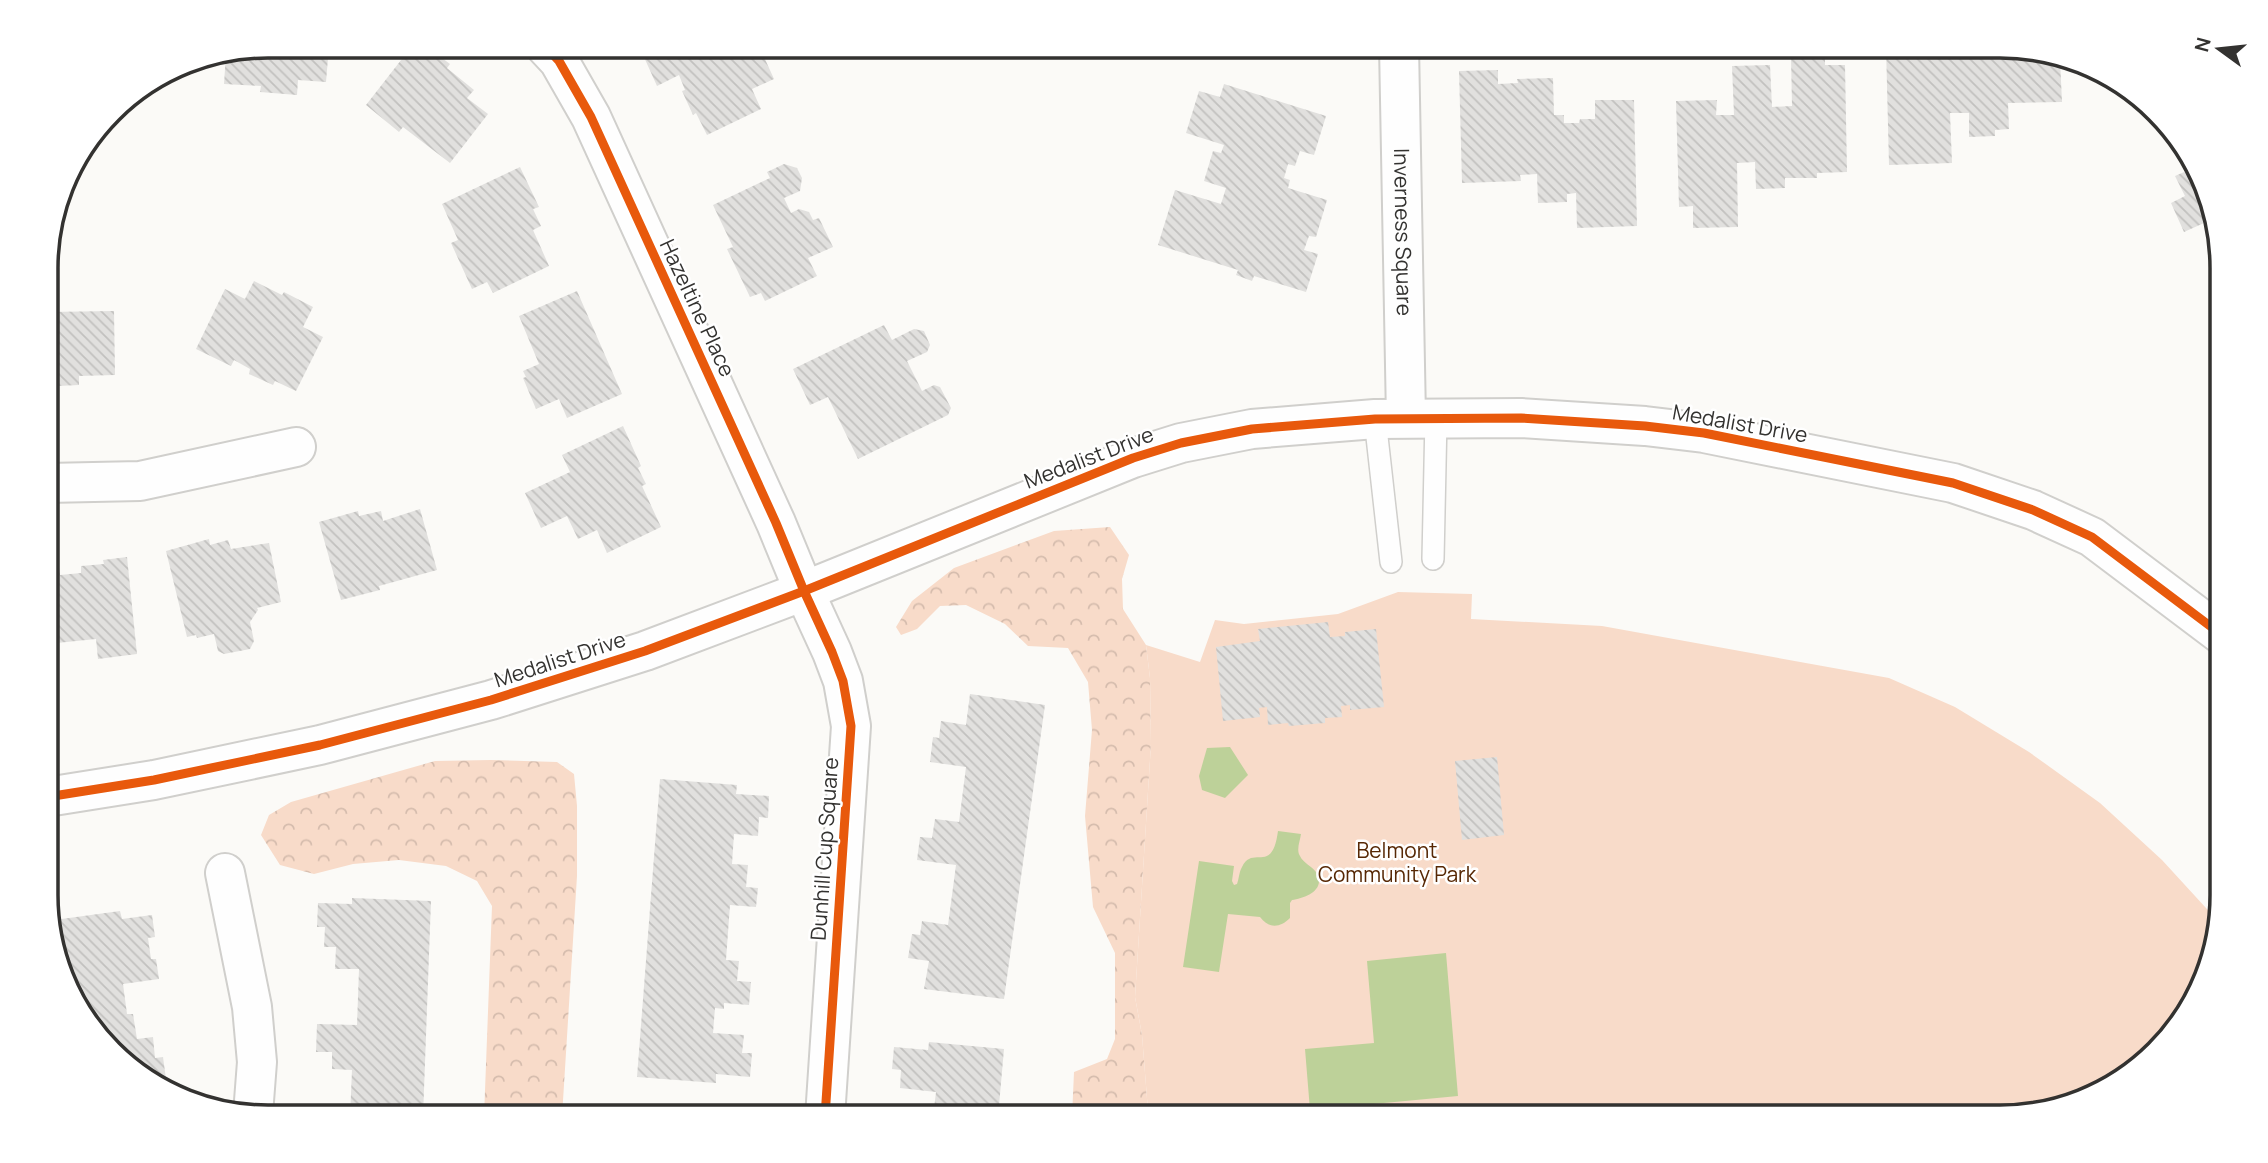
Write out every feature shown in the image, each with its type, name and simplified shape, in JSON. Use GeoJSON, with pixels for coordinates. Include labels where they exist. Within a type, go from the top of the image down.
{"type":"FeatureCollection","features":[{"type":"Feature","properties":{"kind":"street","name":"Hazeltine Place"},"geometry":{"type":"LineString","coordinates":[[556,58],[591,117],[776,523],[804,592]]}},
{"type":"Feature","properties":{"kind":"street","name":"Inverness Square"},"geometry":{"type":"LineString","coordinates":[[1399,58],[1406,418]]}},
{"type":"Feature","properties":{"kind":"street","name":"Medalist Drive"},"geometry":{"type":"LineString","coordinates":[[58,795],[154,780],[308,748],[491,700],[645,651],[804,592],[1133,458],[1181,443],[1252,429],[1406,418],[1535,419],[1645,426],[1704,433],[1953,483],[2033,510],[2092,537],[2210,626]]}},
{"type":"Feature","properties":{"kind":"street"},"geometry":{"type":"LineString","coordinates":[[58,483],[140,481],[296,447]]}},
{"type":"Feature","properties":{"kind":"street","name":"Dunhill Cup Square"},"geometry":{"type":"LineString","coordinates":[[804,592],[844,681],[851,726],[826,1105]]}},
{"type":"Feature","properties":{"kind":"street"},"geometry":{"type":"LineString","coordinates":[[225,873],[252,1007],[257,1062],[254,1104]]}},
{"type":"Feature","properties":{"kind":"lane"},"geometry":{"type":"LineString","coordinates":[[1406,418],[1433,559]]}},
{"type":"Feature","properties":{"kind":"lane"},"geometry":{"type":"LineString","coordinates":[[1391,562],[1406,418]]}},
{"type":"Feature","properties":{"kind":"green space"},"geometry":{"type":"Polygon","coordinates":[[[1110,527],[1129,555],[1122,579],[1123,609],[1146,645],[1150,678],[1151,744],[1135,997],[1142,1035],[1148,1105],[1073,1105],[1074,1072],[1107,1059],[1115,1039],[1115,953],[1093,907],[1085,816],[1092,730],[1088,682],[1068,648],[1028,646],[1005,624],[966,605],[940,606],[917,629],[901,635],[896,627],[912,601],[954,568],[1054,531],[1110,527]]]}},
{"type":"Feature","properties":{"kind":"green space","name":"Belmont Community Park"},"geometry":{"type":"Polygon","coordinates":[[[1398,592],[1472,594],[1471,619],[1602,626],[1889,678],[1955,707],[2029,752],[2100,803],[2162,860],[2210,912],[2199,963],[2189,988],[2158,1034],[2117,1070],[2068,1094],[2014,1105],[1148,1105],[1142,1035],[1135,997],[1151,744],[1150,678],[1146,645],[1200,662],[1215,620],[1244,624],[1338,614],[1398,592]]]}},
{"type":"Feature","properties":{"kind":"green space"},"geometry":{"type":"Polygon","coordinates":[[[435,761],[557,762],[574,774],[577,876],[563,1105],[484,1105],[492,906],[477,881],[446,866],[399,860],[353,864],[314,874],[280,865],[261,835],[269,815],[291,802],[435,761]]]}},
{"type":"Feature","properties":{"kind":"shaded area"},"geometry":{"type":"Polygon","coordinates":[[[1230,747],[1248,775],[1225,798],[1202,790],[1199,776],[1207,748],[1230,747]]]}},
{"type":"Feature","properties":{"kind":"shaded area"},"geometry":{"type":"Polygon","coordinates":[[[1278,831],[1301,834],[1299,854],[1316,872],[1319,878],[1317,888],[1308,895],[1292,900],[1290,918],[1282,924],[1271,925],[1260,917],[1228,914],[1219,972],[1183,967],[1199,861],[1234,866],[1232,881],[1234,885],[1237,884],[1246,861],[1267,856],[1271,852],[1278,831]]]}},
{"type":"Feature","properties":{"kind":"shaded area"},"geometry":{"type":"Polygon","coordinates":[[[1446,953],[1458,1096],[1363,1105],[1310,1105],[1305,1049],[1374,1043],[1367,961],[1446,953]]]}},
{"type":"Feature","properties":{"kind":"building"},"geometry":{"type":"Polygon","coordinates":[[[267,58],[328,58],[326,82],[298,80],[297,95],[260,92],[261,86],[224,84],[226,62],[267,58]]]}},
{"type":"Feature","properties":{"kind":"building"},"geometry":{"type":"Polygon","coordinates":[[[403,58],[442,58],[450,64],[447,68],[474,90],[467,98],[488,114],[450,163],[403,127],[399,132],[366,105],[403,58]]]}},
{"type":"Feature","properties":{"kind":"building"},"geometry":{"type":"Polygon","coordinates":[[[644,58],[765,58],[774,79],[752,89],[761,109],[707,135],[696,113],[693,115],[682,91],[685,90],[679,75],[657,86],[644,58]]]}},
{"type":"Feature","properties":{"kind":"building"},"geometry":{"type":"Polygon","coordinates":[[[1791,58],[1825,58],[1825,65],[1845,65],[1847,172],[1817,173],[1817,178],[1785,178],[1785,188],[1756,189],[1755,162],[1737,163],[1738,227],[1693,228],[1693,206],[1679,207],[1676,101],[1717,100],[1716,115],[1734,115],[1732,66],[1770,65],[1772,107],[1792,106],[1791,58]]]}},
{"type":"Feature","properties":{"kind":"building"},"geometry":{"type":"Polygon","coordinates":[[[1886,58],[2001,58],[2042,62],[2060,67],[2062,102],[2008,103],[2009,129],[1995,130],[1995,136],[1969,137],[1969,113],[1950,113],[1952,163],[1889,165],[1886,58]]]}},
{"type":"Feature","properties":{"kind":"building"},"geometry":{"type":"Polygon","coordinates":[[[1498,70],[1498,84],[1518,83],[1517,79],[1553,78],[1554,115],[1564,115],[1564,123],[1595,119],[1595,100],[1634,100],[1637,226],[1577,228],[1576,193],[1567,194],[1567,202],[1538,203],[1537,174],[1520,175],[1521,181],[1462,183],[1459,71],[1498,70]]]}},
{"type":"Feature","properties":{"kind":"building"},"geometry":{"type":"Polygon","coordinates":[[[1224,84],[1326,116],[1314,155],[1300,151],[1295,166],[1288,164],[1284,178],[1290,180],[1288,188],[1327,200],[1316,237],[1309,236],[1304,250],[1318,254],[1306,292],[1254,276],[1252,281],[1236,275],[1238,270],[1158,245],[1175,190],[1221,204],[1226,188],[1204,181],[1213,151],[1221,153],[1224,145],[1186,133],[1199,91],[1220,97],[1224,84]]]}},
{"type":"Feature","properties":{"kind":"building"},"geometry":{"type":"Polygon","coordinates":[[[784,164],[797,168],[802,178],[800,191],[784,198],[791,213],[799,209],[809,212],[813,220],[819,218],[833,247],[808,258],[817,276],[765,301],[761,293],[750,297],[727,249],[733,247],[713,205],[770,178],[767,172],[784,164]]]}},
{"type":"Feature","properties":{"kind":"building"},"geometry":{"type":"Polygon","coordinates":[[[520,167],[539,207],[533,209],[541,226],[533,230],[549,266],[493,293],[487,282],[472,289],[451,243],[458,240],[442,204],[520,167]]]}},
{"type":"Feature","properties":{"kind":"building"},"geometry":{"type":"Polygon","coordinates":[[[2187,171],[2205,223],[2184,232],[2171,203],[2185,196],[2175,176],[2187,171]]]}},
{"type":"Feature","properties":{"kind":"building"},"geometry":{"type":"Polygon","coordinates":[[[254,281],[313,307],[303,327],[323,337],[296,391],[275,381],[273,385],[249,374],[250,369],[234,360],[231,366],[196,349],[225,289],[245,299],[254,281]]]}},
{"type":"Feature","properties":{"kind":"building"},"geometry":{"type":"Polygon","coordinates":[[[577,291],[622,394],[567,418],[559,399],[536,409],[523,378],[526,377],[523,371],[539,364],[519,316],[577,291]]]}},
{"type":"Feature","properties":{"kind":"building"},"geometry":{"type":"Polygon","coordinates":[[[114,311],[115,375],[79,376],[79,385],[58,386],[58,312],[114,311]]]}},
{"type":"Feature","properties":{"kind":"building"},"geometry":{"type":"Polygon","coordinates":[[[884,325],[892,340],[914,329],[924,331],[930,345],[927,352],[907,361],[922,391],[934,385],[940,387],[951,408],[948,415],[858,459],[828,397],[810,405],[793,369],[884,325]]]}},
{"type":"Feature","properties":{"kind":"building"},"geometry":{"type":"Polygon","coordinates":[[[623,426],[641,466],[638,468],[646,484],[642,486],[661,527],[607,553],[597,530],[578,539],[567,516],[541,528],[525,493],[570,472],[562,455],[623,426]]]}},
{"type":"Feature","properties":{"kind":"building"},"geometry":{"type":"Polygon","coordinates":[[[420,509],[437,570],[341,600],[319,522],[358,511],[359,516],[381,511],[383,521],[420,509]]]}},
{"type":"Feature","properties":{"kind":"building"},"geometry":{"type":"Polygon","coordinates":[[[209,539],[210,545],[228,540],[231,549],[269,543],[281,602],[257,608],[250,622],[254,641],[250,649],[224,654],[218,651],[214,634],[187,637],[166,551],[209,539]]]}},
{"type":"Feature","properties":{"kind":"building"},"geometry":{"type":"Polygon","coordinates":[[[127,557],[137,654],[98,659],[96,639],[58,643],[58,559],[60,575],[81,573],[81,566],[104,564],[103,560],[127,557]]]}},
{"type":"Feature","properties":{"kind":"building"},"geometry":{"type":"Polygon","coordinates":[[[1328,622],[1330,637],[1345,636],[1345,632],[1376,629],[1384,707],[1350,710],[1350,705],[1341,706],[1342,717],[1325,718],[1325,723],[1268,725],[1267,707],[1259,708],[1260,717],[1223,721],[1216,647],[1260,641],[1258,629],[1328,622]]]}},
{"type":"Feature","properties":{"kind":"building"},"geometry":{"type":"Polygon","coordinates":[[[970,694],[1045,705],[1004,999],[924,989],[929,961],[908,958],[912,934],[920,935],[922,921],[948,925],[956,865],[917,860],[920,837],[932,838],[935,819],[959,822],[966,767],[930,762],[933,737],[939,738],[941,721],[966,725],[970,694]]]}},
{"type":"Feature","properties":{"kind":"building"},"geometry":{"type":"Polygon","coordinates":[[[1497,757],[1504,835],[1462,840],[1455,761],[1497,757]]]}},
{"type":"Feature","properties":{"kind":"building"},"geometry":{"type":"Polygon","coordinates":[[[660,779],[737,785],[736,794],[769,796],[768,818],[759,817],[758,836],[734,834],[732,864],[748,865],[746,887],[758,888],[756,907],[730,905],[726,960],[739,961],[737,981],[751,982],[749,1005],[724,1003],[724,1009],[715,1008],[713,1033],[744,1035],[742,1053],[752,1053],[750,1077],[716,1074],[716,1083],[637,1077],[660,779]]]}},
{"type":"Feature","properties":{"kind":"building"},"geometry":{"type":"Polygon","coordinates":[[[352,898],[431,901],[423,1105],[351,1105],[352,1070],[332,1069],[332,1052],[316,1052],[317,1024],[357,1025],[359,969],[335,969],[336,947],[324,947],[325,927],[317,927],[318,903],[352,904],[352,898]]]}},
{"type":"Feature","properties":{"kind":"building"},"geometry":{"type":"Polygon","coordinates":[[[120,911],[122,919],[152,915],[155,937],[148,938],[151,959],[156,959],[159,979],[123,984],[127,1014],[133,1014],[137,1039],[153,1037],[155,1058],[163,1057],[166,1079],[129,1053],[93,1012],[74,976],[65,950],[60,919],[120,911]]]}},
{"type":"Feature","properties":{"kind":"building"},"geometry":{"type":"Polygon","coordinates":[[[929,1042],[1004,1049],[999,1105],[934,1105],[936,1092],[900,1088],[901,1070],[892,1069],[894,1047],[928,1050],[929,1042]]]}},
{"type":"Feature","properties":{"kind":"cycle path"},"geometry":{"type":"LineString","coordinates":[[556,58],[591,117],[776,523],[843,681],[851,726],[826,1105]]}},
{"type":"Feature","properties":{"kind":"cycle path"},"geometry":{"type":"LineString","coordinates":[[58,795],[154,780],[320,745],[491,700],[645,651],[804,591],[1133,458],[1181,443],[1252,429],[1375,419],[1521,418],[1645,426],[1704,433],[1953,483],[2033,510],[2092,537],[2210,626]]}}]}
